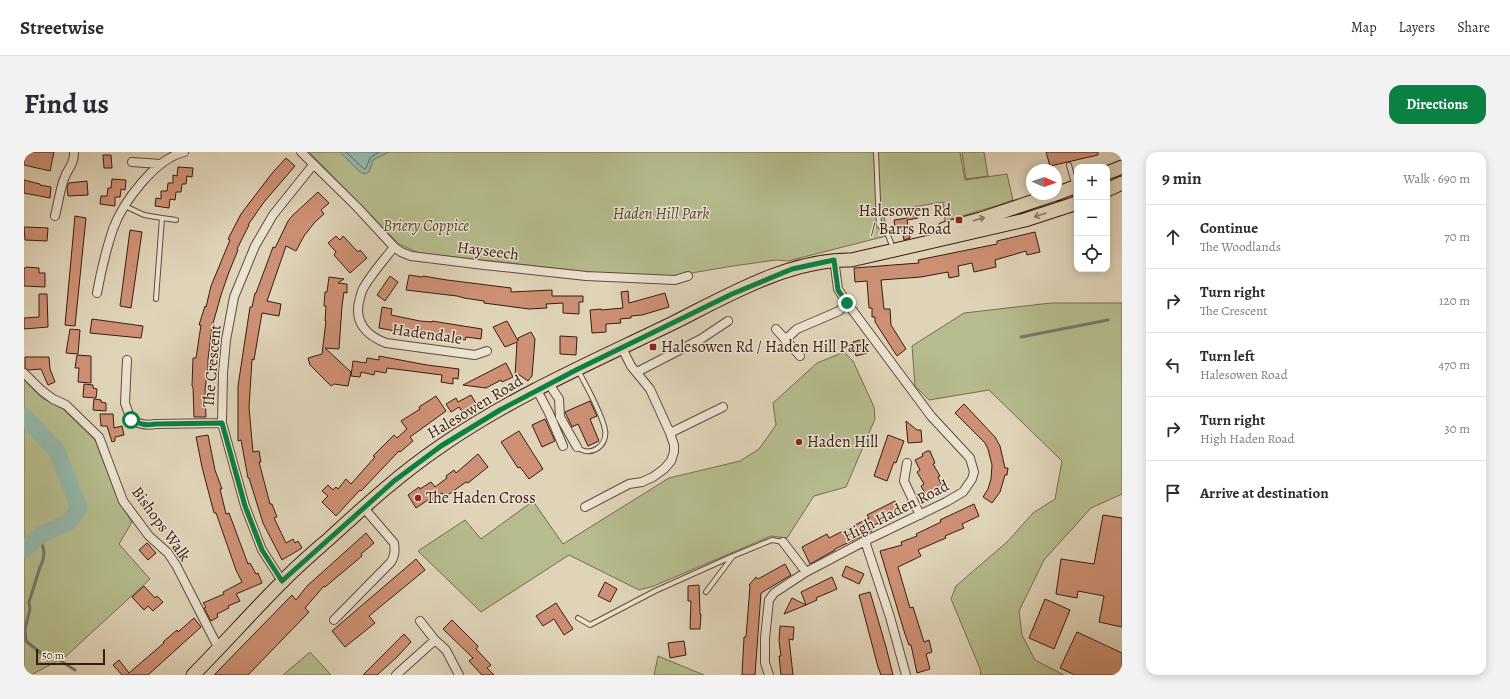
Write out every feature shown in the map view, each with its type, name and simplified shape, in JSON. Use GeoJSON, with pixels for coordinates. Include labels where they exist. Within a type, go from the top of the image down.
{"type":"FeatureCollection","features":[{"type":"Feature","properties":{"kind":"main road"},"geometry":{"type":"LineString","coordinates":[[1110,172],[1122,167]]}},
{"type":"Feature","properties":{"kind":"main road","name":"Halesowen Road"},"geometry":{"type":"LineString","coordinates":[[1062,192],[1074,188]]}},
{"type":"Feature","properties":{"kind":"main road","name":"Halesowen Road"},"geometry":{"type":"LineString","coordinates":[[834,260],[848,252],[981,219],[1038,200]]}},
{"type":"Feature","properties":{"kind":"main road","name":"Halesowen Road"},"geometry":{"type":"LineString","coordinates":[[193,675],[282,581],[363,507],[394,481],[441,446],[536,390],[732,294],[780,273],[834,260],[851,260],[1025,220],[1074,204]]}},
{"type":"Feature","properties":{"kind":"street"},"geometry":{"type":"LineString","coordinates":[[55,216],[65,177],[74,160],[74,152]]}},
{"type":"Feature","properties":{"kind":"street"},"geometry":{"type":"LineString","coordinates":[[97,292],[104,256],[114,228],[125,206],[149,175],[160,164],[168,158],[184,152]]}},
{"type":"Feature","properties":{"kind":"street","name":"Hayseech"},"geometry":{"type":"LineString","coordinates":[[301,152],[357,207],[394,247],[411,256],[586,276],[675,280],[688,276]]}},
{"type":"Feature","properties":{"kind":"street"},"geometry":{"type":"LineString","coordinates":[[132,162],[160,164]]}},
{"type":"Feature","properties":{"kind":"street","name":"The Crescent"},"geometry":{"type":"LineString","coordinates":[[282,581],[262,550],[245,506],[222,423],[223,373],[226,340],[234,297],[255,246],[273,215],[314,165]]}},
{"type":"Feature","properties":{"kind":"street","name":"Hadendale"},"geometry":{"type":"LineString","coordinates":[[394,247],[363,288],[359,302],[359,320],[369,334],[377,340],[386,343],[475,355],[487,351]]}},
{"type":"Feature","properties":{"kind":"street","name":"High Haden Road"},"geometry":{"type":"LineString","coordinates":[[769,675],[764,653],[769,600],[774,593],[806,572],[963,492],[972,479],[974,472],[970,458],[931,416],[838,290],[834,260]]}},
{"type":"Feature","properties":{"kind":"street"},"geometry":{"type":"LineString","coordinates":[[785,340],[797,329],[840,312],[847,303]]}},
{"type":"Feature","properties":{"kind":"street"},"geometry":{"type":"LineString","coordinates":[[636,372],[701,339],[728,321]]}},
{"type":"Feature","properties":{"kind":"street"},"geometry":{"type":"LineString","coordinates":[[776,329],[800,356]]}},
{"type":"Feature","properties":{"kind":"street"},"geometry":{"type":"LineString","coordinates":[[585,507],[629,484],[642,482],[653,477],[664,469],[671,461],[674,452],[674,445],[670,434],[650,388],[631,366],[622,348]]}},
{"type":"Feature","properties":{"kind":"street"},"geometry":{"type":"LineString","coordinates":[[127,360],[125,403],[131,420],[139,424],[148,425],[222,423]]}},
{"type":"Feature","properties":{"kind":"street","name":"Bishops Walk"},"geometry":{"type":"LineString","coordinates":[[24,373],[41,390],[53,399],[66,405],[99,438],[123,501],[149,536],[168,553],[176,565],[218,649]]}},
{"type":"Feature","properties":{"kind":"street"},"geometry":{"type":"LineString","coordinates":[[549,384],[559,399],[560,417],[577,447]]}},
{"type":"Feature","properties":{"kind":"street"},"geometry":{"type":"LineString","coordinates":[[536,390],[549,413],[562,446]]}},
{"type":"Feature","properties":{"kind":"street"},"geometry":{"type":"LineString","coordinates":[[670,434],[723,407]]}},
{"type":"Feature","properties":{"kind":"street"},"geometry":{"type":"LineString","coordinates":[[906,463],[904,481],[920,515]]}},
{"type":"Feature","properties":{"kind":"street"},"geometry":{"type":"LineString","coordinates":[[334,620],[391,562],[394,556],[394,543],[363,507]]}},
{"type":"Feature","properties":{"kind":"street"},"geometry":{"type":"LineString","coordinates":[[865,541],[890,617],[906,675]]}},
{"type":"Feature","properties":{"kind":"street"},"geometry":{"type":"LineString","coordinates":[[783,542],[806,572]]}},
{"type":"Feature","properties":{"kind":"street"},"geometry":{"type":"LineString","coordinates":[[420,620],[434,640],[446,650],[459,675]]}},
{"type":"Feature","properties":{"kind":"street"},"geometry":{"type":"LineString","coordinates":[[396,675],[434,640]]}},
{"type":"Feature","properties":{"kind":"lane"},"geometry":{"type":"LineString","coordinates":[[876,152],[879,225],[888,235],[891,242]]}},
{"type":"Feature","properties":{"kind":"lane"},"geometry":{"type":"LineString","coordinates":[[1069,166],[1074,181]]}},
{"type":"Feature","properties":{"kind":"lane"},"geometry":{"type":"LineString","coordinates":[[125,206],[144,215],[176,220]]}},
{"type":"Feature","properties":{"kind":"lane"},"geometry":{"type":"LineString","coordinates":[[156,299],[162,218]]}},
{"type":"Feature","properties":{"kind":"lane"},"geometry":{"type":"LineString","coordinates":[[577,447],[585,451],[594,451],[599,448],[605,434],[602,422],[578,369]]}},
{"type":"Feature","properties":{"kind":"lane"},"geometry":{"type":"LineString","coordinates":[[578,618],[590,625],[655,591],[734,556],[772,540],[783,542]]}},
{"type":"Feature","properties":{"kind":"lane"},"geometry":{"type":"LineString","coordinates":[[706,592],[734,556]]}},
{"type":"Feature","properties":{"kind":"green space","name":"Haden Hill Park"},"geometry":{"type":"Polygon","coordinates":[[[309,152],[960,152],[965,180],[1007,174],[1013,200],[945,221],[943,202],[883,212],[886,226],[894,234],[788,261],[776,260],[674,276],[616,275],[419,253],[399,244],[309,152]]]}},
{"type":"Feature","properties":{"kind":"green space"},"geometry":{"type":"Polygon","coordinates":[[[962,152],[984,152],[988,176],[966,179],[962,152]]]}},
{"type":"Feature","properties":{"kind":"green space"},"geometry":{"type":"Polygon","coordinates":[[[1051,303],[1122,303],[1122,494],[1091,508],[1044,560],[1019,611],[1022,635],[1035,660],[1064,675],[980,675],[981,671],[951,599],[956,586],[1007,542],[1033,513],[1055,499],[1062,461],[989,390],[929,400],[915,386],[912,346],[964,313],[1051,303]]]}},
{"type":"Feature","properties":{"kind":"green space"},"geometry":{"type":"Polygon","coordinates":[[[844,352],[853,361],[874,407],[875,419],[846,487],[814,496],[787,538],[771,536],[654,586],[639,590],[569,555],[481,612],[418,551],[465,520],[481,539],[533,501],[563,544],[669,478],[740,461],[759,449],[776,425],[773,403],[817,363],[844,352]]]}},
{"type":"Feature","properties":{"kind":"green space"},"geometry":{"type":"Polygon","coordinates":[[[24,380],[42,398],[63,409],[95,440],[119,502],[132,522],[119,544],[150,579],[65,657],[31,675],[24,675],[24,380]]]}},
{"type":"Feature","properties":{"kind":"green space"},"geometry":{"type":"Polygon","coordinates":[[[310,652],[331,675],[283,675],[310,652]]]}},
{"type":"Feature","properties":{"kind":"green space"},"geometry":{"type":"Polygon","coordinates":[[[658,656],[704,675],[654,675],[658,656]]]}},
{"type":"Feature","properties":{"kind":"water"},"geometry":{"type":"Polygon","coordinates":[[[340,152],[389,152],[373,160],[369,172],[365,174],[361,173],[340,152]]]}},
{"type":"Feature","properties":{"kind":"building"},"geometry":{"type":"Polygon","coordinates":[[[24,152],[54,152],[50,171],[24,165],[24,152]]]}},
{"type":"Feature","properties":{"kind":"building"},"geometry":{"type":"Polygon","coordinates":[[[1046,152],[1098,152],[1098,155],[1059,164],[1049,164],[1046,152]]]}},
{"type":"Feature","properties":{"kind":"building"},"geometry":{"type":"Polygon","coordinates":[[[103,155],[111,155],[112,168],[104,168],[103,155]]]}},
{"type":"Feature","properties":{"kind":"building"},"geometry":{"type":"Polygon","coordinates":[[[286,158],[295,166],[264,202],[248,225],[237,249],[238,250],[221,295],[212,327],[205,389],[206,417],[194,417],[192,386],[193,358],[196,358],[201,325],[199,325],[205,306],[206,307],[211,286],[230,240],[228,239],[241,214],[273,172],[286,158]]]}},
{"type":"Feature","properties":{"kind":"building"},"geometry":{"type":"Polygon","coordinates":[[[178,167],[193,168],[192,177],[187,176],[186,184],[182,184],[181,192],[176,192],[175,200],[170,199],[169,208],[155,206],[156,198],[161,199],[161,191],[167,191],[168,183],[173,183],[173,175],[177,176],[178,167]]]}},
{"type":"Feature","properties":{"kind":"building"},"geometry":{"type":"Polygon","coordinates":[[[112,179],[126,180],[125,190],[121,189],[120,197],[115,197],[115,206],[100,204],[101,196],[107,196],[108,188],[111,188],[112,179]]]}},
{"type":"Feature","properties":{"kind":"building"},"geometry":{"type":"Polygon","coordinates":[[[24,180],[51,187],[50,198],[24,193],[24,180]]]}},
{"type":"Feature","properties":{"kind":"building"},"geometry":{"type":"Polygon","coordinates":[[[87,181],[88,195],[68,196],[67,187],[69,183],[87,181]]]}},
{"type":"Feature","properties":{"kind":"building"},"geometry":{"type":"Polygon","coordinates":[[[318,192],[329,203],[321,210],[324,214],[315,222],[304,236],[296,251],[286,246],[267,301],[281,304],[279,316],[262,313],[254,360],[252,359],[249,408],[253,452],[259,451],[261,462],[259,462],[270,504],[272,504],[277,517],[274,518],[286,543],[293,539],[295,543],[298,541],[302,548],[282,560],[263,523],[248,478],[241,440],[238,441],[238,386],[250,307],[252,307],[255,293],[273,247],[275,248],[288,221],[318,192]]]}},
{"type":"Feature","properties":{"kind":"building"},"geometry":{"type":"Polygon","coordinates":[[[917,211],[918,218],[907,220],[910,238],[904,240],[901,226],[895,227],[894,220],[907,218],[906,213],[917,211]]]}},
{"type":"Feature","properties":{"kind":"building"},"geometry":{"type":"Polygon","coordinates":[[[75,216],[86,218],[75,326],[65,325],[75,216]]]}},
{"type":"Feature","properties":{"kind":"building"},"geometry":{"type":"Polygon","coordinates":[[[24,227],[48,228],[47,241],[25,240],[24,227]]]}},
{"type":"Feature","properties":{"kind":"building"},"geometry":{"type":"Polygon","coordinates":[[[130,230],[142,232],[131,308],[120,306],[130,230]]]}},
{"type":"Feature","properties":{"kind":"building"},"geometry":{"type":"Polygon","coordinates":[[[1035,232],[1040,252],[1027,255],[1026,251],[995,260],[996,267],[974,272],[972,263],[958,266],[959,276],[949,278],[948,272],[921,277],[881,280],[884,309],[890,309],[891,325],[906,349],[897,356],[875,322],[875,317],[872,317],[872,308],[869,308],[867,281],[855,282],[854,268],[919,263],[918,260],[997,244],[997,241],[1035,232]]]}},
{"type":"Feature","properties":{"kind":"building"},"geometry":{"type":"Polygon","coordinates":[[[336,236],[340,240],[343,236],[358,252],[360,250],[367,258],[350,273],[334,255],[336,252],[328,243],[336,236]]]}},
{"type":"Feature","properties":{"kind":"building"},"geometry":{"type":"Polygon","coordinates":[[[24,268],[39,268],[39,273],[45,273],[45,287],[24,286],[24,268]]]}},
{"type":"Feature","properties":{"kind":"building"},"geometry":{"type":"Polygon","coordinates":[[[409,275],[511,288],[511,292],[552,290],[552,296],[583,296],[583,302],[579,302],[579,314],[563,313],[563,303],[546,304],[547,308],[529,309],[484,303],[484,301],[457,296],[406,290],[409,275]]]}},
{"type":"Feature","properties":{"kind":"building"},"geometry":{"type":"Polygon","coordinates":[[[390,276],[398,282],[385,301],[377,295],[390,276]]]}},
{"type":"Feature","properties":{"kind":"building"},"geometry":{"type":"Polygon","coordinates":[[[329,277],[344,279],[338,283],[347,284],[347,293],[344,292],[342,306],[339,349],[325,348],[351,372],[348,386],[334,384],[331,386],[310,365],[308,358],[322,354],[326,321],[326,306],[324,306],[325,292],[327,292],[329,277]]]}},
{"type":"Feature","properties":{"kind":"building"},"geometry":{"type":"Polygon","coordinates":[[[628,291],[629,303],[665,293],[669,307],[642,315],[631,316],[631,318],[620,319],[621,323],[606,324],[606,332],[592,333],[590,310],[623,308],[621,292],[628,291]]]}},
{"type":"Feature","properties":{"kind":"building"},"geometry":{"type":"Polygon","coordinates":[[[39,294],[47,294],[48,327],[24,329],[24,318],[39,317],[39,294]]]}},
{"type":"Feature","properties":{"kind":"building"},"geometry":{"type":"Polygon","coordinates":[[[382,307],[392,309],[391,315],[420,321],[432,321],[482,329],[481,339],[466,337],[465,340],[427,335],[427,337],[379,328],[382,307]]]}},
{"type":"Feature","properties":{"kind":"building"},"geometry":{"type":"Polygon","coordinates":[[[92,319],[143,326],[141,338],[90,333],[92,319]]]}},
{"type":"Feature","properties":{"kind":"building"},"geometry":{"type":"Polygon","coordinates":[[[507,321],[518,341],[518,338],[531,332],[535,339],[532,376],[528,381],[518,374],[515,376],[517,342],[505,347],[493,327],[507,321]]]}},
{"type":"Feature","properties":{"kind":"building"},"geometry":{"type":"Polygon","coordinates":[[[70,329],[80,330],[78,354],[66,353],[70,329]]]}},
{"type":"Feature","properties":{"kind":"building"},"geometry":{"type":"Polygon","coordinates":[[[560,336],[577,337],[576,355],[560,354],[560,336]]]}},
{"type":"Feature","properties":{"kind":"building"},"geometry":{"type":"Polygon","coordinates":[[[864,339],[867,353],[856,356],[853,342],[864,339]]]}},
{"type":"Feature","properties":{"kind":"building"},"geometry":{"type":"Polygon","coordinates":[[[77,355],[91,356],[91,383],[78,382],[79,368],[75,368],[77,355]]]}},
{"type":"Feature","properties":{"kind":"building"},"geometry":{"type":"Polygon","coordinates":[[[379,356],[459,369],[458,379],[453,378],[453,384],[441,382],[442,375],[387,368],[386,373],[375,371],[374,375],[361,372],[360,377],[351,376],[353,361],[366,363],[367,358],[379,360],[379,356]]]}},
{"type":"Feature","properties":{"kind":"building"},"geometry":{"type":"Polygon","coordinates":[[[25,357],[49,357],[50,369],[55,382],[48,385],[41,369],[28,370],[25,368],[25,357]]]}},
{"type":"Feature","properties":{"kind":"building"},"geometry":{"type":"Polygon","coordinates":[[[506,363],[513,377],[502,382],[501,380],[486,388],[463,385],[506,363]]]}},
{"type":"Feature","properties":{"kind":"building"},"geometry":{"type":"Polygon","coordinates":[[[84,384],[93,385],[93,388],[97,389],[96,398],[83,397],[84,384]]]}},
{"type":"Feature","properties":{"kind":"building"},"geometry":{"type":"Polygon","coordinates":[[[471,395],[477,405],[463,413],[459,407],[451,412],[446,404],[456,398],[458,402],[471,395]]]}},
{"type":"Feature","properties":{"kind":"building"},"geometry":{"type":"Polygon","coordinates":[[[436,396],[446,411],[410,437],[413,441],[400,452],[399,451],[336,516],[322,502],[328,496],[322,491],[328,485],[333,490],[336,487],[338,489],[346,479],[351,484],[375,457],[373,456],[394,435],[397,438],[407,429],[401,421],[420,409],[419,407],[436,396]]]}},
{"type":"Feature","properties":{"kind":"building"},"geometry":{"type":"Polygon","coordinates":[[[94,399],[101,400],[101,402],[106,403],[106,411],[93,410],[94,399]]]}},
{"type":"Feature","properties":{"kind":"building"},"geometry":{"type":"Polygon","coordinates":[[[590,401],[597,416],[590,419],[599,441],[588,446],[578,424],[572,427],[565,412],[590,401]]]}},
{"type":"Feature","properties":{"kind":"building"},"geometry":{"type":"Polygon","coordinates":[[[964,404],[995,437],[1000,446],[1005,468],[1008,468],[1007,475],[1005,475],[1000,492],[992,503],[983,497],[988,489],[991,479],[992,465],[988,449],[985,443],[955,413],[964,404]]]}},
{"type":"Feature","properties":{"kind":"building"},"geometry":{"type":"Polygon","coordinates":[[[100,414],[113,414],[114,428],[122,426],[124,435],[115,437],[115,441],[112,442],[107,426],[101,426],[100,414]]]}},
{"type":"Feature","properties":{"kind":"building"},"geometry":{"type":"Polygon","coordinates":[[[545,419],[555,441],[542,447],[532,425],[545,419]]]}},
{"type":"Feature","properties":{"kind":"building"},"geometry":{"type":"Polygon","coordinates":[[[906,421],[917,430],[921,430],[922,442],[908,443],[906,421]]]}},
{"type":"Feature","properties":{"kind":"building"},"geometry":{"type":"Polygon","coordinates":[[[519,431],[543,469],[529,479],[520,467],[518,468],[501,442],[519,431]]]}},
{"type":"Feature","properties":{"kind":"building"},"geometry":{"type":"Polygon","coordinates":[[[208,435],[215,470],[222,489],[220,489],[226,514],[229,513],[248,564],[250,563],[256,574],[258,573],[262,583],[236,594],[240,601],[228,606],[229,608],[217,614],[218,617],[211,621],[203,603],[224,594],[223,592],[242,582],[236,570],[216,513],[214,513],[202,467],[196,437],[208,435]]]}},
{"type":"Feature","properties":{"kind":"building"},"geometry":{"type":"Polygon","coordinates":[[[888,435],[904,441],[896,463],[894,462],[887,481],[874,476],[888,435]]]}},
{"type":"Feature","properties":{"kind":"building"},"geometry":{"type":"Polygon","coordinates":[[[930,451],[935,463],[933,464],[940,476],[938,477],[944,491],[934,496],[932,492],[926,495],[921,486],[924,484],[917,472],[920,470],[915,460],[923,456],[922,454],[930,451]]]}},
{"type":"Feature","properties":{"kind":"building"},"geometry":{"type":"Polygon","coordinates":[[[478,454],[488,467],[468,483],[466,482],[445,497],[442,493],[416,508],[408,495],[419,487],[420,489],[431,482],[435,487],[447,478],[446,476],[454,470],[456,473],[478,454]]]}},
{"type":"Feature","properties":{"kind":"building"},"geometry":{"type":"Polygon","coordinates":[[[895,501],[901,513],[870,527],[872,531],[835,549],[810,564],[802,547],[827,534],[829,538],[869,518],[867,515],[895,501]]]}},
{"type":"Feature","properties":{"kind":"building"},"geometry":{"type":"Polygon","coordinates":[[[974,504],[979,516],[962,524],[964,528],[945,536],[946,538],[918,550],[921,556],[898,567],[910,608],[913,607],[924,642],[929,640],[932,652],[926,654],[930,669],[917,673],[911,645],[909,645],[905,634],[880,551],[902,545],[901,542],[917,536],[916,534],[941,522],[940,520],[974,504]]]}},
{"type":"Feature","properties":{"kind":"building"},"geometry":{"type":"Polygon","coordinates":[[[1103,515],[1122,518],[1122,627],[1099,622],[1104,596],[1078,591],[1077,598],[1056,594],[1061,559],[1094,564],[1103,515]]]}},
{"type":"Feature","properties":{"kind":"building"},"geometry":{"type":"Polygon","coordinates":[[[366,533],[374,543],[361,554],[362,556],[325,587],[324,586],[305,608],[309,612],[248,675],[214,675],[292,595],[296,600],[307,586],[366,533]]]}},
{"type":"Feature","properties":{"kind":"building"},"geometry":{"type":"Polygon","coordinates":[[[147,543],[156,553],[148,560],[139,550],[147,543]]]}},
{"type":"Feature","properties":{"kind":"building"},"geometry":{"type":"Polygon","coordinates":[[[416,559],[425,570],[369,616],[375,623],[345,647],[332,631],[416,559]]]}},
{"type":"Feature","properties":{"kind":"building"},"geometry":{"type":"Polygon","coordinates":[[[785,564],[791,575],[761,593],[755,675],[742,675],[749,585],[756,577],[758,579],[785,564]]]}},
{"type":"Feature","properties":{"kind":"building"},"geometry":{"type":"Polygon","coordinates":[[[846,566],[864,574],[859,584],[842,576],[846,566]]]}},
{"type":"Feature","properties":{"kind":"building"},"geometry":{"type":"Polygon","coordinates":[[[832,577],[837,589],[816,598],[817,600],[806,605],[801,592],[832,577]]]}},
{"type":"Feature","properties":{"kind":"building"},"geometry":{"type":"Polygon","coordinates":[[[605,582],[617,589],[610,602],[598,596],[605,582]]]}},
{"type":"Feature","properties":{"kind":"building"},"geometry":{"type":"Polygon","coordinates":[[[699,585],[701,614],[700,629],[690,629],[691,601],[688,601],[688,586],[699,585]]]}},
{"type":"Feature","properties":{"kind":"building"},"geometry":{"type":"Polygon","coordinates":[[[144,586],[155,598],[157,596],[163,602],[153,611],[148,606],[144,610],[132,597],[144,586]]]}},
{"type":"Feature","properties":{"kind":"building"},"geometry":{"type":"Polygon","coordinates":[[[870,592],[893,675],[881,675],[878,667],[859,595],[870,592]]]}},
{"type":"Feature","properties":{"kind":"building"},"geometry":{"type":"Polygon","coordinates":[[[792,598],[806,605],[784,614],[792,598]]]}},
{"type":"Feature","properties":{"kind":"building"},"geometry":{"type":"Polygon","coordinates":[[[1045,599],[1070,610],[1054,649],[1029,638],[1045,599]]]}},
{"type":"Feature","properties":{"kind":"building"},"geometry":{"type":"Polygon","coordinates":[[[556,603],[573,629],[564,635],[554,619],[543,626],[536,616],[556,603]]]}},
{"type":"Feature","properties":{"kind":"building"},"geometry":{"type":"Polygon","coordinates":[[[194,618],[201,627],[148,675],[122,675],[113,665],[119,660],[129,673],[177,630],[178,632],[194,618]]]}},
{"type":"Feature","properties":{"kind":"building"},"geometry":{"type":"Polygon","coordinates":[[[452,620],[478,646],[476,649],[491,665],[487,668],[494,675],[482,675],[469,661],[473,658],[443,629],[452,620]]]}},
{"type":"Feature","properties":{"kind":"building"},"geometry":{"type":"Polygon","coordinates":[[[780,626],[794,627],[793,640],[789,639],[793,675],[781,675],[779,656],[781,656],[779,641],[780,626]]]}},
{"type":"Feature","properties":{"kind":"building"},"geometry":{"type":"Polygon","coordinates":[[[1077,632],[1122,653],[1122,675],[1075,675],[1060,668],[1077,632]]]}},
{"type":"Feature","properties":{"kind":"building"},"geometry":{"type":"Polygon","coordinates":[[[404,634],[411,642],[397,657],[377,675],[363,675],[404,634]]]}},
{"type":"Feature","properties":{"kind":"building"},"geometry":{"type":"Polygon","coordinates":[[[684,641],[686,655],[670,658],[668,643],[684,641]]]}},
{"type":"Feature","properties":{"kind":"waterway"},"geometry":{"type":"LineString","coordinates":[[1021,337],[1108,320]]}},
{"type":"Feature","properties":{"kind":"waterway"},"geometry":{"type":"LineString","coordinates":[[24,416],[57,451],[79,508],[69,522],[40,535],[24,550]]}},
{"type":"Feature","properties":{"kind":"waterway"},"geometry":{"type":"LineString","coordinates":[[40,535],[44,552],[43,560],[29,602],[30,609],[25,629],[26,641],[42,654],[53,656],[75,670]]}},
{"type":"Feature","properties":{"kind":"place","name":"Halesowen Rd / Barrs Road"},"geometry":{"type":"Point","coordinates":[959,220]}},
{"type":"Feature","properties":{"kind":"place","name":"Halesowen Rd / Haden Hill Park"},"geometry":{"type":"Point","coordinates":[653,347]}},
{"type":"Feature","properties":{"kind":"place","name":"Haden Hill"},"geometry":{"type":"Point","coordinates":[799,442]}},
{"type":"Feature","properties":{"kind":"place","name":"The Haden Cross"},"geometry":{"type":"Point","coordinates":[418,498]}},
{"type":"Feature","properties":{"kind":"route"},"geometry":{"type":"LineString","coordinates":[[131,420],[139,424],[148,425],[222,423],[245,506],[262,550],[282,581],[363,507],[394,481],[441,446],[500,410],[578,369],[732,294],[792,269],[834,260],[838,290],[847,303]]}},
{"type":"Feature","properties":{"kind":"park label","name":"Briery Coppice"},"geometry":{"type":"Point","coordinates":[426,226]}}]}
